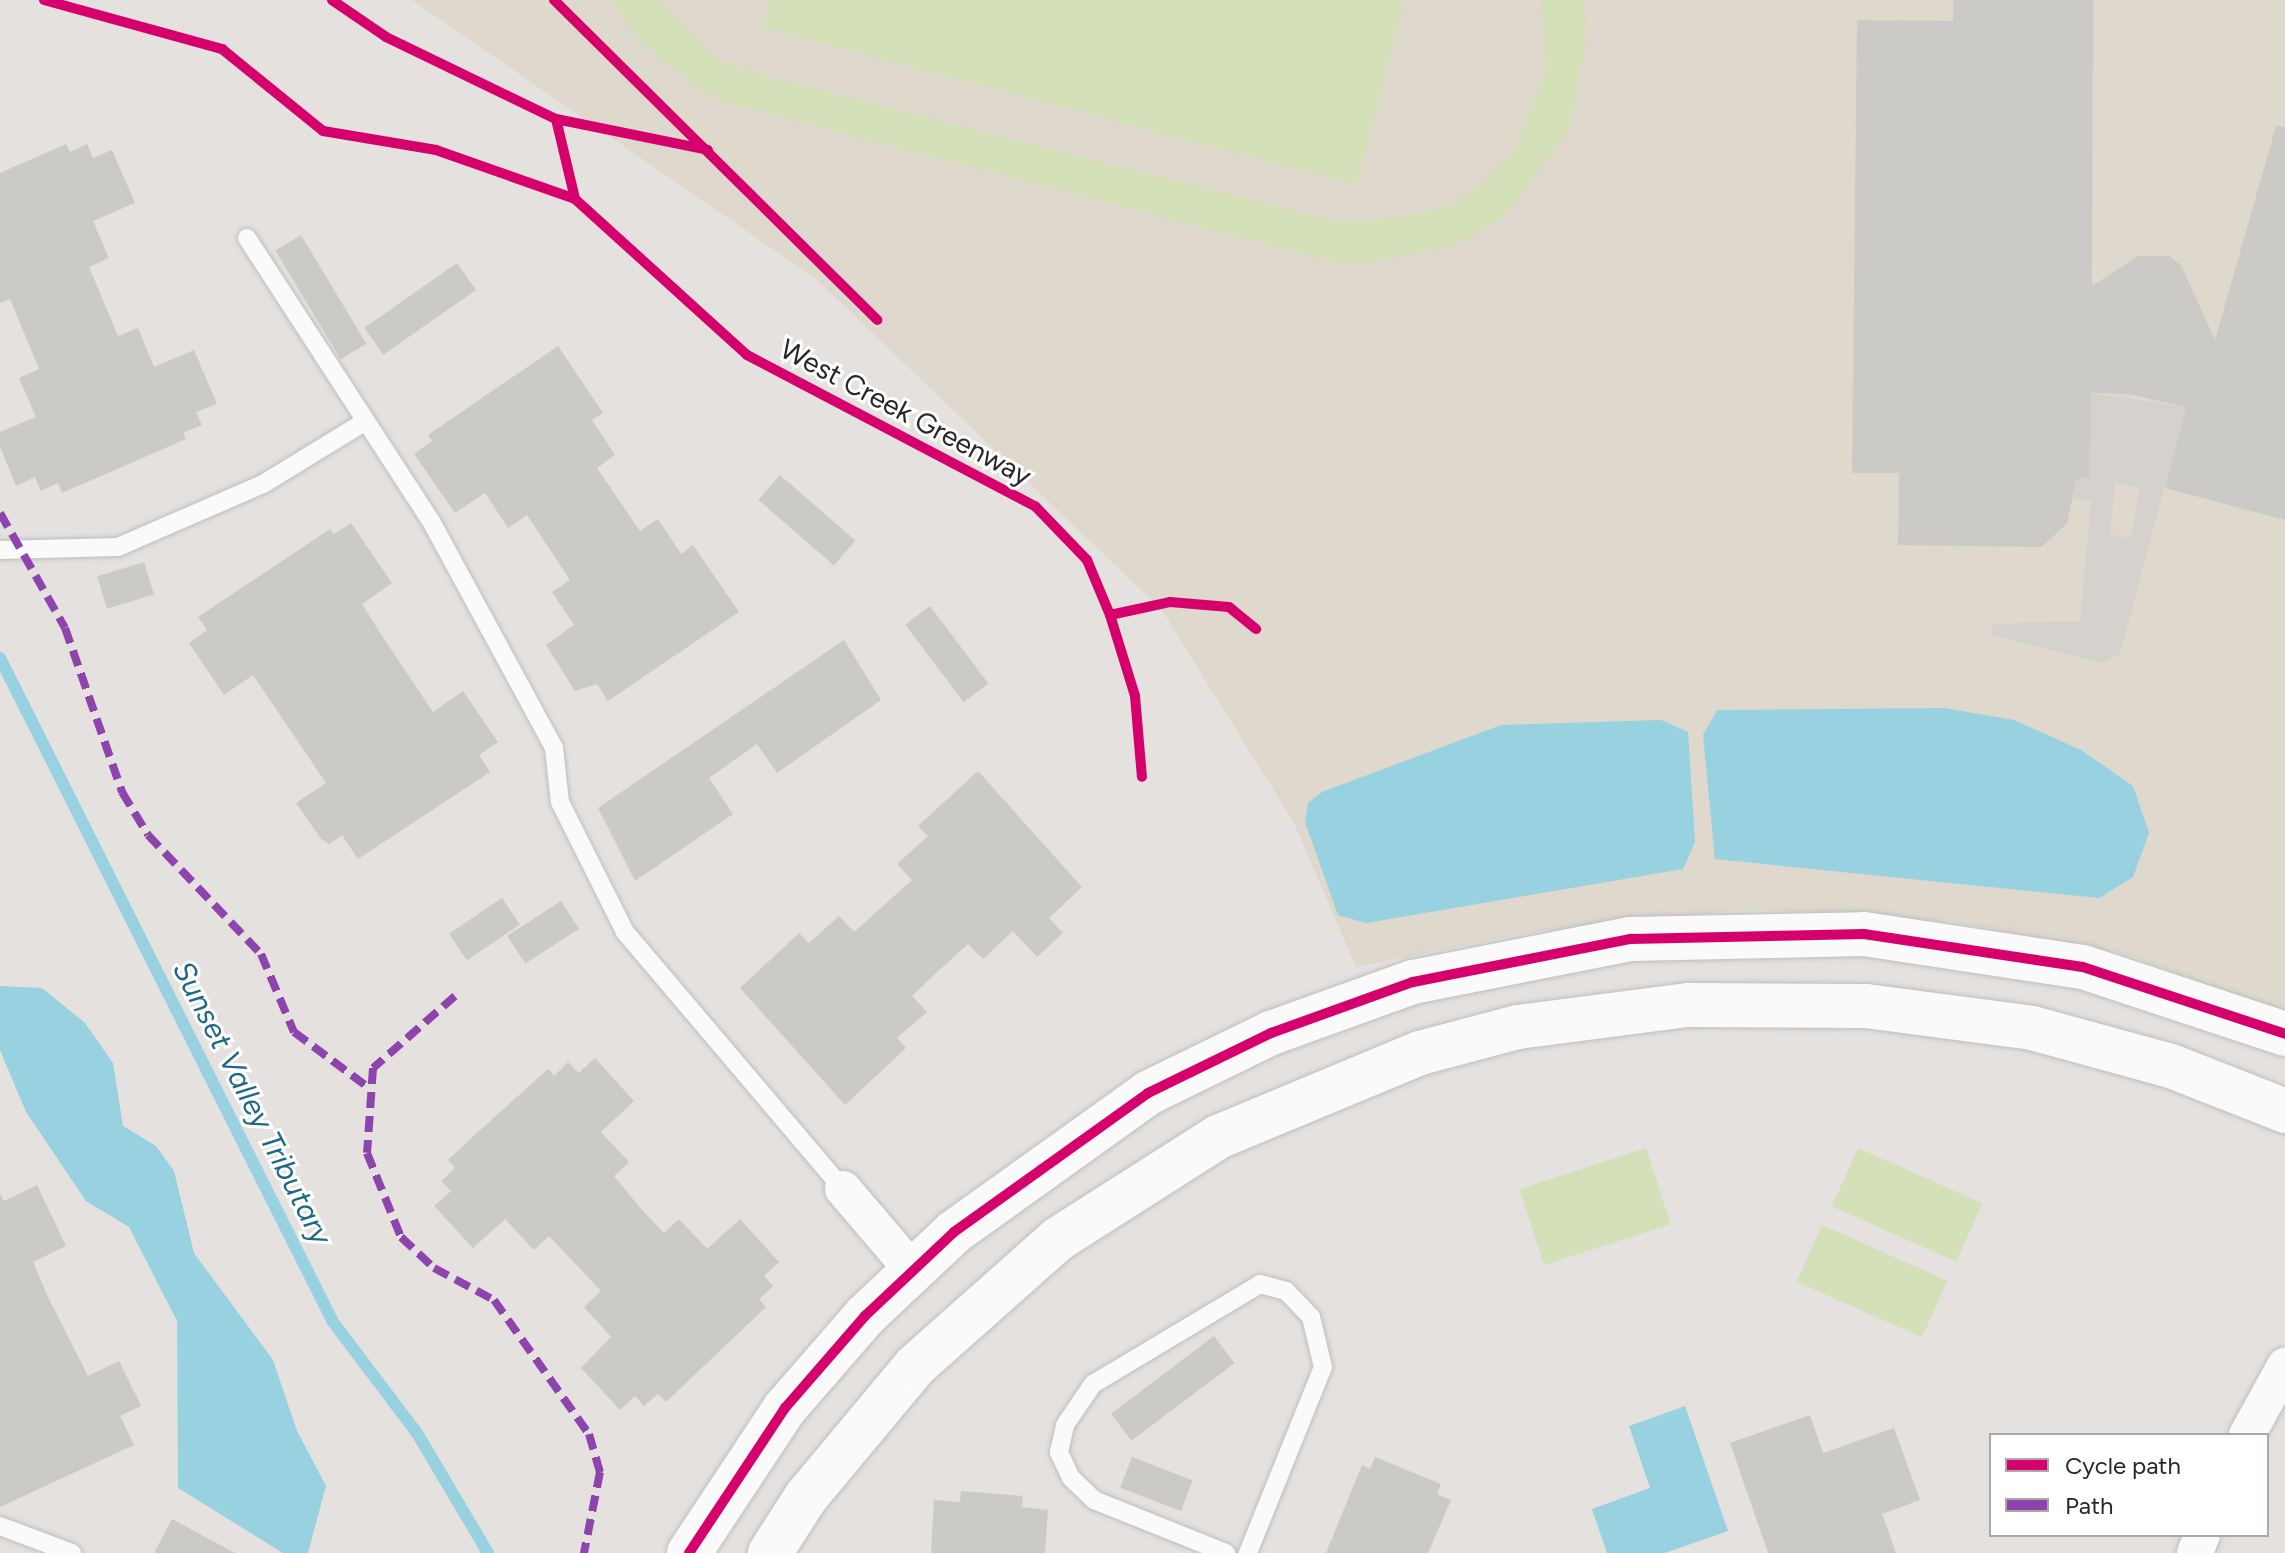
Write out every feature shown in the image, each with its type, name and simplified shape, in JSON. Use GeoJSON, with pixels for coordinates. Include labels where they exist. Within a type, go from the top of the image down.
{"type":"FeatureCollection","features":[{"type":"Feature","properties":{"kind":"street"},"geometry":{"type":"LineString","coordinates":[[689,1553],[785,1408],[913,1271],[1046,1161],[1148,1093],[1304,1020],[1521,957],[1631,939],[1864,934],[2083,967],[2285,1034]]}},
{"type":"Feature","properties":{"kind":"street"},"geometry":{"type":"LineString","coordinates":[[770,1553],[806,1497],[915,1366],[1058,1239],[1232,1130],[1420,1053],[1518,1027],[1688,1005],[1866,1006],[2032,1028],[2171,1066],[2285,1111]]}},
{"type":"Feature","properties":{"kind":"street"},"geometry":{"type":"LineString","coordinates":[[843,1189],[913,1271]]}},
{"type":"Feature","properties":{"kind":"street"},"geometry":{"type":"LineString","coordinates":[[2248,1433],[2285,1366]]}},
{"type":"Feature","properties":{"kind":"lane"},"geometry":{"type":"LineString","coordinates":[[247,238],[361,424],[432,523],[554,748],[560,802],[625,932],[843,1189]]}},
{"type":"Feature","properties":{"kind":"lane"},"geometry":{"type":"LineString","coordinates":[[0,550],[118,547],[263,484],[361,424]]}},
{"type":"Feature","properties":{"kind":"lane"},"geometry":{"type":"LineString","coordinates":[[1226,1553],[1094,1500],[1071,1478],[1059,1452],[1065,1425],[1093,1384],[1260,1284],[1286,1291],[1311,1317],[1323,1367],[1248,1553]]}},
{"type":"Feature","properties":{"kind":"lane"},"geometry":{"type":"LineString","coordinates":[[0,1526],[72,1553]]}},
{"type":"Feature","properties":{"kind":"shaded area"},"geometry":{"type":"Polygon","coordinates":[[[412,0],[2285,0],[2285,1012],[2124,954],[1955,922],[1750,909],[1531,932],[1356,967],[1294,823],[1162,610],[816,279],[412,0]]]}},
{"type":"Feature","properties":{"kind":"shaded area"},"geometry":{"type":"Polygon","coordinates":[[[2091,393],[2186,407],[2120,654],[2101,663],[1992,635],[1993,624],[2080,621],[2091,501],[2074,499],[2074,479],[2089,478],[2091,393]],[[2115,483],[2110,535],[2131,538],[2140,488],[2115,483]]]}},
{"type":"Feature","properties":{"kind":"green space"},"geometry":{"type":"Polygon","coordinates":[[[611,0],[659,0],[713,56],[752,73],[1330,220],[1367,222],[1449,207],[1486,182],[1515,149],[1547,69],[1542,0],[1582,0],[1587,32],[1570,128],[1504,217],[1455,245],[1365,263],[1335,262],[716,100],[642,44],[611,0]]]}},
{"type":"Feature","properties":{"kind":"green space"},"geometry":{"type":"Polygon","coordinates":[[[769,0],[1404,0],[1356,185],[762,27],[769,0]]]}},
{"type":"Feature","properties":{"kind":"green space"},"geometry":{"type":"Polygon","coordinates":[[[1646,1148],[1671,1224],[1544,1265],[1520,1189],[1646,1148]]]}},
{"type":"Feature","properties":{"kind":"green space"},"geometry":{"type":"Polygon","coordinates":[[[1858,1148],[1982,1203],[1956,1262],[1832,1206],[1858,1148]]]}},
{"type":"Feature","properties":{"kind":"green space"},"geometry":{"type":"Polygon","coordinates":[[[1822,1225],[1947,1281],[1922,1337],[1797,1282],[1822,1225]]]}},
{"type":"Feature","properties":{"kind":"water"},"geometry":{"type":"Polygon","coordinates":[[[1944,708],[2014,720],[2081,750],[2133,786],[2149,833],[2133,877],[2099,898],[1715,859],[1703,735],[1717,710],[1944,708]]]}},
{"type":"Feature","properties":{"kind":"water"},"geometry":{"type":"Polygon","coordinates":[[[1661,720],[1688,732],[1695,842],[1683,869],[1366,923],[1338,915],[1305,822],[1308,803],[1322,792],[1501,725],[1661,720]]]}},
{"type":"Feature","properties":{"kind":"water"},"geometry":{"type":"Polygon","coordinates":[[[0,986],[42,988],[85,1023],[113,1063],[123,1126],[156,1146],[174,1171],[194,1253],[273,1360],[297,1431],[326,1486],[308,1553],[283,1553],[178,1488],[177,1321],[129,1227],[86,1201],[26,1112],[0,1050],[0,986]]]}},
{"type":"Feature","properties":{"kind":"water"},"geometry":{"type":"Polygon","coordinates":[[[1685,1406],[1728,1531],[1665,1553],[1607,1553],[1592,1509],[1650,1488],[1629,1426],[1685,1406]]]}},
{"type":"Feature","properties":{"kind":"building"},"geometry":{"type":"Polygon","coordinates":[[[1953,0],[2093,0],[2092,286],[2138,256],[2169,256],[2181,265],[2215,340],[2276,126],[2285,127],[2285,520],[2165,488],[2186,407],[2128,394],[2091,393],[2089,478],[2076,479],[2067,524],[2041,547],[1898,545],[1899,473],[1852,473],[1857,20],[1953,21],[1953,0]]]}},
{"type":"Feature","properties":{"kind":"building"},"geometry":{"type":"Polygon","coordinates":[[[66,144],[70,152],[87,144],[93,158],[112,150],[135,203],[93,221],[109,258],[89,267],[118,336],[138,328],[154,367],[194,350],[217,404],[196,412],[202,425],[183,433],[186,439],[62,493],[58,483],[41,491],[35,477],[16,486],[0,447],[0,432],[36,417],[19,378],[39,369],[10,299],[0,303],[0,173],[66,144]]]}},
{"type":"Feature","properties":{"kind":"building"},"geometry":{"type":"Polygon","coordinates":[[[301,235],[366,344],[341,359],[275,250],[301,235]]]}},
{"type":"Feature","properties":{"kind":"building"},"geometry":{"type":"Polygon","coordinates":[[[457,263],[476,290],[383,355],[364,328],[457,263]]]}},
{"type":"Feature","properties":{"kind":"building"},"geometry":{"type":"Polygon","coordinates":[[[558,346],[603,413],[592,420],[615,455],[597,468],[640,531],[658,519],[681,554],[693,545],[739,612],[608,701],[597,684],[575,691],[546,645],[574,625],[552,592],[570,580],[527,515],[508,528],[485,493],[455,513],[414,454],[432,441],[428,435],[558,346]]]}},
{"type":"Feature","properties":{"kind":"building"},"geometry":{"type":"Polygon","coordinates":[[[780,475],[855,541],[834,566],[758,500],[780,475]]]}},
{"type":"Feature","properties":{"kind":"building"},"geometry":{"type":"Polygon","coordinates":[[[351,523],[392,583],[362,604],[433,712],[463,691],[498,742],[479,755],[490,772],[358,859],[342,835],[329,844],[321,839],[296,803],[326,783],[253,675],[224,695],[189,643],[207,630],[198,617],[330,529],[334,534],[351,523]]]}},
{"type":"Feature","properties":{"kind":"building"},"geometry":{"type":"Polygon","coordinates":[[[144,562],[154,595],[107,609],[97,576],[144,562]]]}},
{"type":"Feature","properties":{"kind":"building"},"geometry":{"type":"Polygon","coordinates":[[[930,606],[988,683],[964,702],[905,625],[930,606]]]}},
{"type":"Feature","properties":{"kind":"building"},"geometry":{"type":"Polygon","coordinates":[[[844,640],[881,700],[777,773],[757,744],[709,778],[733,814],[635,881],[598,808],[844,640]]]}},
{"type":"Feature","properties":{"kind":"building"},"geometry":{"type":"Polygon","coordinates":[[[978,771],[1082,887],[1049,918],[1063,933],[1037,957],[1013,931],[983,959],[968,944],[935,974],[912,996],[927,1012],[897,1038],[906,1048],[845,1105],[740,988],[799,933],[809,943],[839,916],[854,932],[912,880],[897,864],[928,836],[918,826],[978,771]]]}},
{"type":"Feature","properties":{"kind":"building"},"geometry":{"type":"Polygon","coordinates":[[[502,898],[520,925],[467,960],[449,934],[502,898]]]}},
{"type":"Feature","properties":{"kind":"building"},"geometry":{"type":"Polygon","coordinates":[[[561,901],[579,929],[525,964],[507,936],[561,901]]]}},
{"type":"Feature","properties":{"kind":"building"},"geometry":{"type":"Polygon","coordinates":[[[595,1058],[634,1101],[601,1132],[629,1162],[614,1176],[642,1210],[664,1233],[679,1219],[707,1249],[740,1219],[779,1262],[764,1276],[773,1286],[759,1299],[766,1307],[666,1402],[658,1394],[644,1406],[635,1396],[620,1410],[581,1368],[611,1337],[584,1307],[601,1291],[549,1236],[534,1250],[505,1219],[473,1248],[434,1206],[451,1191],[441,1181],[455,1168],[448,1160],[478,1132],[548,1069],[554,1076],[568,1062],[579,1073],[595,1058]]]}},
{"type":"Feature","properties":{"kind":"building"},"geometry":{"type":"Polygon","coordinates":[[[37,1185],[66,1246],[33,1262],[49,1299],[88,1376],[119,1361],[141,1406],[120,1416],[134,1445],[0,1507],[0,1193],[4,1201],[37,1185]]]}},
{"type":"Feature","properties":{"kind":"building"},"geometry":{"type":"Polygon","coordinates":[[[1214,1336],[1234,1363],[1131,1441],[1111,1414],[1214,1336]]]}},
{"type":"Feature","properties":{"kind":"building"},"geometry":{"type":"Polygon","coordinates":[[[1810,1415],[1823,1453],[1894,1428],[1920,1500],[1882,1514],[1896,1553],[1768,1553],[1730,1443],[1810,1415]]]}},
{"type":"Feature","properties":{"kind":"building"},"geometry":{"type":"Polygon","coordinates":[[[1132,1457],[1193,1480],[1181,1511],[1120,1488],[1132,1457]]]}},
{"type":"Feature","properties":{"kind":"building"},"geometry":{"type":"Polygon","coordinates":[[[1375,1457],[1441,1484],[1437,1494],[1451,1500],[1428,1553],[1326,1553],[1362,1465],[1370,1469],[1375,1457]]]}},
{"type":"Feature","properties":{"kind":"building"},"geometry":{"type":"Polygon","coordinates":[[[961,1491],[1023,1496],[1022,1507],[1048,1510],[1045,1553],[931,1553],[934,1500],[960,1502],[961,1491]]]}},
{"type":"Feature","properties":{"kind":"building"},"geometry":{"type":"Polygon","coordinates":[[[172,1519],[235,1553],[154,1553],[172,1519]]]}},
{"type":"Feature","properties":{"kind":"waterway","name":"Sunset Valley Tributary"},"geometry":{"type":"LineString","coordinates":[[0,658],[333,1322],[417,1433],[488,1553]]}},
{"type":"Feature","properties":{"kind":"marked path"},"geometry":{"type":"LineString","coordinates":[[0,513],[65,628],[122,792],[148,835],[261,954],[294,1032],[369,1088]]}},
{"type":"Feature","properties":{"kind":"marked path"},"geometry":{"type":"LineString","coordinates":[[455,996],[373,1068],[367,1153],[401,1237],[434,1268],[494,1300],[589,1434],[600,1472],[584,1553]]}},
{"type":"Feature","properties":{"kind":"cycle path","name":"West Creek Greenway"},"geometry":{"type":"LineString","coordinates":[[44,0],[222,49],[323,131],[436,150],[575,199],[747,355],[1035,506],[1087,560],[1110,615],[1170,602],[1229,607],[1256,629]]}},
{"type":"Feature","properties":{"kind":"cycle path"},"geometry":{"type":"LineString","coordinates":[[332,0],[386,37],[556,119],[575,199]]}},
{"type":"Feature","properties":{"kind":"cycle path"},"geometry":{"type":"LineString","coordinates":[[554,0],[877,320]]}},
{"type":"Feature","properties":{"kind":"cycle path"},"geometry":{"type":"LineString","coordinates":[[556,119],[708,150]]}},
{"type":"Feature","properties":{"kind":"cycle path"},"geometry":{"type":"LineString","coordinates":[[1110,615],[1135,696],[1142,777]]}},
{"type":"Feature","properties":{"kind":"cycle path"},"geometry":{"type":"LineString","coordinates":[[689,1553],[785,1408],[865,1316],[954,1232],[1148,1093],[1271,1033],[1413,982],[1631,939],[1864,934],[2083,967],[2285,1034]]}}]}
